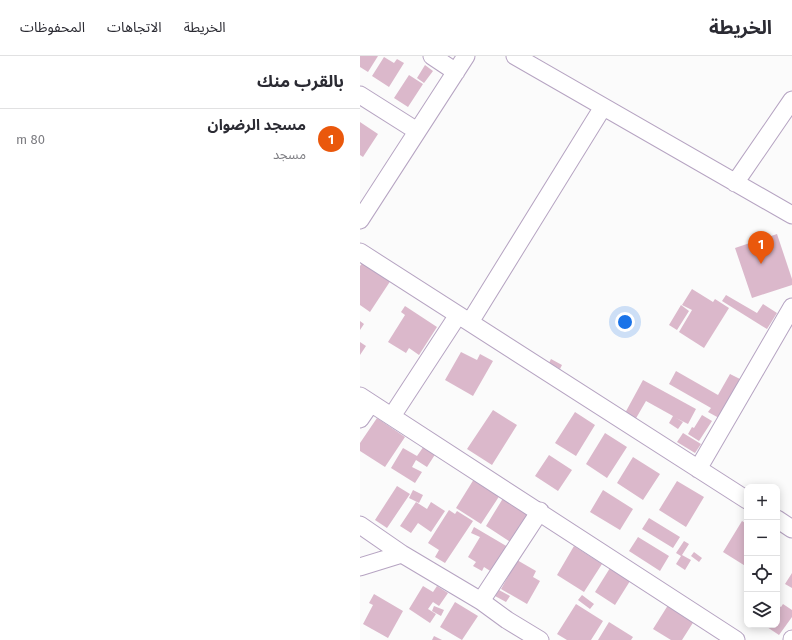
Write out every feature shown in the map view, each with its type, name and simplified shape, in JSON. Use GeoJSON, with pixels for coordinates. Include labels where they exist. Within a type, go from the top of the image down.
{"type":"FeatureCollection","features":[{"type":"Feature","properties":{"kind":"street"},"geometry":{"type":"LineString","coordinates":[[432,56],[456,72]]}},
{"type":"Feature","properties":{"kind":"street"},"geometry":{"type":"LineString","coordinates":[[360,220],[466,56]]}},
{"type":"Feature","properties":{"kind":"street"},"geometry":{"type":"LineString","coordinates":[[515,56],[792,216]]}},
{"type":"Feature","properties":{"kind":"street"},"geometry":{"type":"LineString","coordinates":[[360,95],[417,131]]}},
{"type":"Feature","properties":{"kind":"street"},"geometry":{"type":"LineString","coordinates":[[735,183],[792,100]]}},
{"type":"Feature","properties":{"kind":"street"},"geometry":{"type":"LineString","coordinates":[[392,416],[464,319],[603,107]]}},
{"type":"Feature","properties":{"kind":"street"},"geometry":{"type":"LineString","coordinates":[[360,252],[744,498]]}},
{"type":"Feature","properties":{"kind":"street"},"geometry":{"type":"LineString","coordinates":[[698,469],[786,330],[792,307]]}},
{"type":"Feature","properties":{"kind":"street"},"geometry":{"type":"LineString","coordinates":[[360,419],[365,399],[736,640]]}},
{"type":"Feature","properties":{"kind":"street"},"geometry":{"type":"LineString","coordinates":[[481,601],[540,512]]}},
{"type":"Feature","properties":{"kind":"street"},"geometry":{"type":"LineString","coordinates":[[778,520],[792,529]]}},
{"type":"Feature","properties":{"kind":"street"},"geometry":{"type":"LineString","coordinates":[[360,525],[402,554],[481,601],[507,620],[540,640]]}},
{"type":"Feature","properties":{"kind":"street"},"geometry":{"type":"LineString","coordinates":[[360,567],[402,554]]}},
{"type":"Feature","properties":{"kind":"building"},"geometry":{"type":"Polygon","coordinates":[[[360,56],[378,56],[368,72],[360,67],[360,56]]]}},
{"type":"Feature","properties":{"kind":"building"},"geometry":{"type":"Polygon","coordinates":[[[384,57],[394,63],[397,59],[404,63],[389,87],[372,76],[384,57]]]}},
{"type":"Feature","properties":{"kind":"building"},"geometry":{"type":"Polygon","coordinates":[[[425,65],[433,71],[424,83],[417,78],[425,65]]]}},
{"type":"Feature","properties":{"kind":"building"},"geometry":{"type":"Polygon","coordinates":[[[409,75],[423,84],[408,107],[394,98],[409,75]]]}},
{"type":"Feature","properties":{"kind":"building"},"geometry":{"type":"Polygon","coordinates":[[[360,122],[378,134],[363,157],[360,155],[360,122]]]}},
{"type":"Feature","properties":{"kind":"building"},"geometry":{"type":"Polygon","coordinates":[[[777,234],[792,279],[792,285],[752,298],[735,248],[777,234]]]}},
{"type":"Feature","properties":{"kind":"building"},"geometry":{"type":"Polygon","coordinates":[[[363,262],[391,280],[370,312],[360,305],[360,266],[363,262]]]}},
{"type":"Feature","properties":{"kind":"building"},"geometry":{"type":"Polygon","coordinates":[[[692,289],[713,302],[715,299],[729,308],[704,348],[679,332],[692,310],[682,305],[692,289]]]}},
{"type":"Feature","properties":{"kind":"building"},"geometry":{"type":"Polygon","coordinates":[[[726,295],[757,313],[763,304],[777,313],[767,329],[722,301],[726,295]]]}},
{"type":"Feature","properties":{"kind":"building"},"geometry":{"type":"Polygon","coordinates":[[[681,305],[689,311],[677,330],[669,325],[681,305]]]}},
{"type":"Feature","properties":{"kind":"building"},"geometry":{"type":"Polygon","coordinates":[[[405,306],[437,327],[419,355],[409,348],[406,353],[388,342],[405,315],[401,312],[405,306]]]}},
{"type":"Feature","properties":{"kind":"building"},"geometry":{"type":"Polygon","coordinates":[[[360,321],[364,324],[360,330],[360,321]]]}},
{"type":"Feature","properties":{"kind":"building"},"geometry":{"type":"Polygon","coordinates":[[[360,342],[366,346],[360,355],[360,342]]]}},
{"type":"Feature","properties":{"kind":"building"},"geometry":{"type":"Polygon","coordinates":[[[461,352],[477,360],[480,354],[493,361],[473,396],[445,380],[461,352]]]}},
{"type":"Feature","properties":{"kind":"building"},"geometry":{"type":"Polygon","coordinates":[[[551,359],[562,365],[560,369],[549,363],[551,359]]]}},
{"type":"Feature","properties":{"kind":"building"},"geometry":{"type":"Polygon","coordinates":[[[676,371],[718,395],[730,374],[740,379],[719,418],[708,412],[711,408],[669,384],[676,371]]]}},
{"type":"Feature","properties":{"kind":"building"},"geometry":{"type":"Polygon","coordinates":[[[643,380],[696,409],[688,424],[676,418],[683,422],[678,429],[669,423],[673,416],[646,401],[635,420],[624,415],[643,380]]]}},
{"type":"Feature","properties":{"kind":"building"},"geometry":{"type":"Polygon","coordinates":[[[493,410],[517,425],[492,465],[467,449],[493,410]]]}},
{"type":"Feature","properties":{"kind":"building"},"geometry":{"type":"Polygon","coordinates":[[[575,412],[595,425],[576,456],[555,443],[575,412]]]}},
{"type":"Feature","properties":{"kind":"building"},"geometry":{"type":"Polygon","coordinates":[[[702,415],[712,421],[699,441],[688,434],[692,427],[694,428],[702,415]]]}},
{"type":"Feature","properties":{"kind":"building"},"geometry":{"type":"Polygon","coordinates":[[[377,418],[405,437],[385,467],[360,451],[360,443],[377,418]]]}},
{"type":"Feature","properties":{"kind":"building"},"geometry":{"type":"Polygon","coordinates":[[[605,433],[627,447],[607,478],[586,464],[605,433]]]}},
{"type":"Feature","properties":{"kind":"building"},"geometry":{"type":"Polygon","coordinates":[[[683,433],[701,444],[695,453],[677,442],[683,433]]]}},
{"type":"Feature","properties":{"kind":"building"},"geometry":{"type":"Polygon","coordinates":[[[424,446],[436,453],[427,467],[416,460],[412,467],[422,472],[415,483],[391,468],[403,448],[417,456],[424,446]]]}},
{"type":"Feature","properties":{"kind":"building"},"geometry":{"type":"Polygon","coordinates":[[[549,455],[572,470],[558,491],[535,476],[549,455]]]}},
{"type":"Feature","properties":{"kind":"building"},"geometry":{"type":"Polygon","coordinates":[[[633,457],[660,474],[643,500],[617,483],[633,457]]]}},
{"type":"Feature","properties":{"kind":"building"},"geometry":{"type":"Polygon","coordinates":[[[474,479],[500,495],[481,524],[456,508],[474,479]]]}},
{"type":"Feature","properties":{"kind":"building"},"geometry":{"type":"Polygon","coordinates":[[[677,481],[704,497],[686,527],[659,510],[677,481]]]}},
{"type":"Feature","properties":{"kind":"building"},"geometry":{"type":"Polygon","coordinates":[[[397,486],[410,494],[387,528],[375,520],[397,486]]]}},
{"type":"Feature","properties":{"kind":"building"},"geometry":{"type":"Polygon","coordinates":[[[413,490],[423,495],[419,503],[409,498],[413,490]]]}},
{"type":"Feature","properties":{"kind":"building"},"geometry":{"type":"Polygon","coordinates":[[[603,490],[633,509],[620,530],[590,512],[603,490]]]}},
{"type":"Feature","properties":{"kind":"building"},"geometry":{"type":"Polygon","coordinates":[[[505,495],[532,512],[512,543],[486,526],[505,495]]]}},
{"type":"Feature","properties":{"kind":"building"},"geometry":{"type":"Polygon","coordinates":[[[416,502],[427,509],[431,502],[445,511],[431,532],[418,523],[411,533],[400,526],[416,502]]]}},
{"type":"Feature","properties":{"kind":"building"},"geometry":{"type":"Polygon","coordinates":[[[449,510],[455,514],[457,511],[473,521],[445,563],[435,557],[439,550],[428,543],[449,510]]]}},
{"type":"Feature","properties":{"kind":"building"},"geometry":{"type":"Polygon","coordinates":[[[649,518],[680,537],[673,548],[642,529],[649,518]]]}},
{"type":"Feature","properties":{"kind":"building"},"geometry":{"type":"Polygon","coordinates":[[[742,521],[744,522],[744,565],[723,552],[742,521]]]}},
{"type":"Feature","properties":{"kind":"building"},"geometry":{"type":"Polygon","coordinates":[[[474,527],[508,547],[495,574],[484,567],[482,571],[473,566],[476,562],[468,557],[480,537],[471,533],[474,527]]]}},
{"type":"Feature","properties":{"kind":"building"},"geometry":{"type":"Polygon","coordinates":[[[638,537],[669,556],[660,571],[629,551],[638,537]]]}},
{"type":"Feature","properties":{"kind":"building"},"geometry":{"type":"Polygon","coordinates":[[[684,541],[689,544],[682,555],[691,560],[685,570],[676,564],[681,556],[676,553],[684,541]]]}},
{"type":"Feature","properties":{"kind":"building"},"geometry":{"type":"Polygon","coordinates":[[[574,546],[602,564],[584,592],[557,575],[574,546]]]}},
{"type":"Feature","properties":{"kind":"building"},"geometry":{"type":"Polygon","coordinates":[[[694,552],[702,558],[699,562],[691,556],[694,552]]]}},
{"type":"Feature","properties":{"kind":"building"},"geometry":{"type":"Polygon","coordinates":[[[517,560],[536,571],[533,577],[540,581],[527,604],[501,589],[517,560]]]}},
{"type":"Feature","properties":{"kind":"building"},"geometry":{"type":"Polygon","coordinates":[[[610,568],[630,581],[615,605],[595,592],[610,568]]]}},
{"type":"Feature","properties":{"kind":"building"},"geometry":{"type":"Polygon","coordinates":[[[792,573],[792,588],[785,584],[792,573]]]}},
{"type":"Feature","properties":{"kind":"building"},"geometry":{"type":"Polygon","coordinates":[[[423,586],[433,592],[437,586],[448,593],[439,606],[433,602],[428,609],[436,614],[430,623],[409,609],[423,586]]]}},
{"type":"Feature","properties":{"kind":"building"},"geometry":{"type":"Polygon","coordinates":[[[499,590],[510,596],[506,602],[495,596],[499,590]]]}},
{"type":"Feature","properties":{"kind":"building"},"geometry":{"type":"Polygon","coordinates":[[[374,594],[403,611],[388,638],[363,624],[373,605],[369,603],[374,594]]]}},
{"type":"Feature","properties":{"kind":"building"},"geometry":{"type":"Polygon","coordinates":[[[582,595],[594,604],[590,609],[578,600],[582,595]]]}},
{"type":"Feature","properties":{"kind":"building"},"geometry":{"type":"Polygon","coordinates":[[[455,602],[478,616],[462,640],[440,627],[455,602]]]}},
{"type":"Feature","properties":{"kind":"building"},"geometry":{"type":"Polygon","coordinates":[[[670,602],[696,618],[682,640],[671,640],[653,629],[670,602]]]}},
{"type":"Feature","properties":{"kind":"building"},"geometry":{"type":"Polygon","coordinates":[[[576,604],[603,621],[591,640],[567,640],[557,634],[576,604]]]}},
{"type":"Feature","properties":{"kind":"building"},"geometry":{"type":"Polygon","coordinates":[[[783,604],[792,610],[792,617],[779,635],[768,628],[780,628],[781,607],[783,604]]]}},
{"type":"Feature","properties":{"kind":"building"},"geometry":{"type":"Polygon","coordinates":[[[434,606],[444,610],[441,616],[432,611],[434,606]]]}},
{"type":"Feature","properties":{"kind":"building"},"geometry":{"type":"Polygon","coordinates":[[[609,622],[633,637],[631,640],[598,640],[609,622]]]}},
{"type":"Feature","properties":{"kind":"building"},"geometry":{"type":"Polygon","coordinates":[[[434,636],[442,640],[432,640],[434,636]]]}},
{"type":"Feature","properties":{"kind":"place","name":"مسجد الرضوان"},"geometry":{"type":"Point","coordinates":[761,264]}}]}
